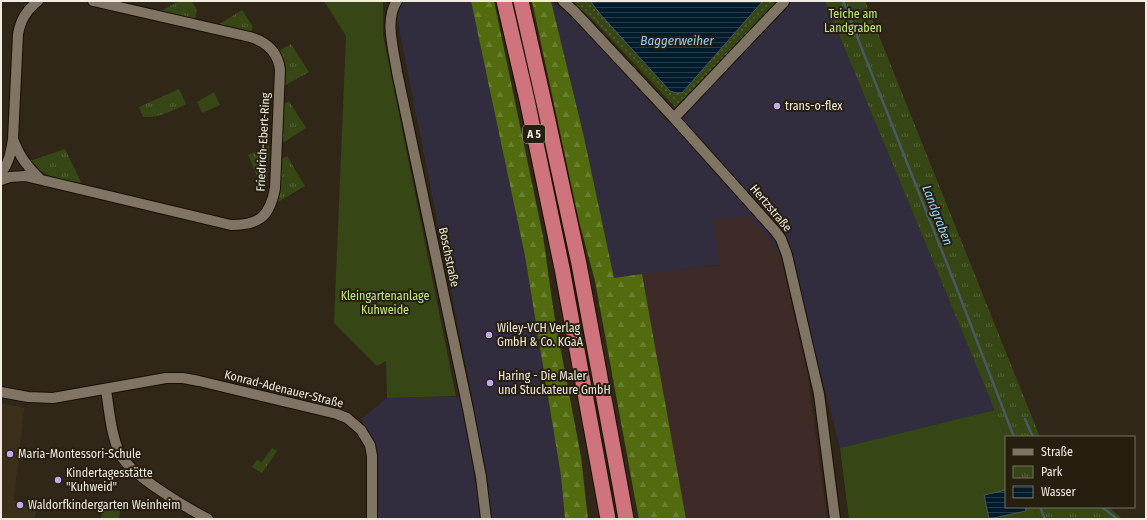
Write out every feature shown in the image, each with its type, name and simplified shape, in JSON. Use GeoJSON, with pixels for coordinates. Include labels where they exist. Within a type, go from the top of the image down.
{"type":"FeatureCollection","features":[{"type":"Feature","properties":{"kind":"highway","name":"A 5"},"geometry":{"type":"LineString","coordinates":[[504,1],[527,100],[562,268],[607,515]]}},
{"type":"Feature","properties":{"kind":"highway","name":"A 5"},"geometry":{"type":"LineString","coordinates":[[521,1],[546,107],[579,264],[626,519]]}},
{"type":"Feature","properties":{"kind":"street"},"geometry":{"type":"LineString","coordinates":[[1,173],[5,168],[11,153],[13,139],[18,34],[20,23],[30,7],[38,1]]}},
{"type":"Feature","properties":{"kind":"street","name":"Friedrich-Ebert-Ring"},"geometry":{"type":"LineString","coordinates":[[1,180],[10,177],[25,176],[231,225],[246,224],[258,220],[264,215],[272,202],[275,188],[280,70],[278,60],[270,48],[260,40],[250,37],[92,1]]}},
{"type":"Feature","properties":{"kind":"street","name":"Boschstraße"},"geometry":{"type":"LineString","coordinates":[[397,1],[392,10],[390,23],[397,72],[469,416],[481,477],[486,519]]}},
{"type":"Feature","properties":{"kind":"street","name":"Hertzstraße"},"geometry":{"type":"LineString","coordinates":[[563,1],[674,118],[776,232],[785,247],[819,394],[835,519]]}},
{"type":"Feature","properties":{"kind":"street"},"geometry":{"type":"LineString","coordinates":[[674,118],[784,2]]}},
{"type":"Feature","properties":{"kind":"street"},"geometry":{"type":"LineString","coordinates":[[13,139],[20,155],[29,168],[40,179]]}},
{"type":"Feature","properties":{"kind":"street","name":"Konrad-Adenauer-Straße"},"geometry":{"type":"LineString","coordinates":[[1,392],[28,397],[53,398],[166,378],[183,378],[338,414],[347,418],[362,430],[370,446],[372,456],[372,519]]}},
{"type":"Feature","properties":{"kind":"street"},"geometry":{"type":"LineString","coordinates":[[106,389],[114,438],[122,459],[133,470],[181,504],[208,519]]}},
{"type":"Feature","properties":{"kind":"shaded area"},"geometry":{"type":"Polygon","coordinates":[[[404,1],[471,1],[525,256],[561,476],[565,519],[374,519],[371,437],[361,419],[387,398],[472,396],[396,13],[404,1]]]}},
{"type":"Feature","properties":{"kind":"shaded area"},"geometry":{"type":"Polygon","coordinates":[[[551,1],[579,23],[670,124],[789,1],[825,1],[995,410],[840,448],[794,260],[781,258],[770,240],[720,265],[614,278],[584,137],[551,1]]]}},
{"type":"Feature","properties":{"kind":"shaded area"},"geometry":{"type":"Polygon","coordinates":[[[749,216],[770,240],[781,258],[808,377],[827,519],[686,519],[642,274],[720,265],[714,220],[749,216]]]}},
{"type":"Feature","properties":{"kind":"shaded area","name":"Maria-Montessori-Schule"},"geometry":{"type":"Polygon","coordinates":[[[1,403],[24,408],[14,500],[37,510],[34,519],[1,519],[1,403]]]}},
{"type":"Feature","properties":{"kind":"green space"},"geometry":{"type":"Polygon","coordinates":[[[179,1],[191,1],[197,10],[195,20],[161,11],[179,1]]]}},
{"type":"Feature","properties":{"kind":"green space","name":"Kleingartenanlage Kuhweide"},"geometry":{"type":"Polygon","coordinates":[[[324,1],[383,1],[383,35],[456,396],[387,398],[386,361],[377,366],[334,323],[346,36],[324,1]]]}},
{"type":"Feature","properties":{"kind":"green space"},"geometry":{"type":"Polygon","coordinates":[[[471,1],[494,1],[543,236],[554,314],[581,457],[588,519],[565,519],[561,476],[525,256],[471,1]]]}},
{"type":"Feature","properties":{"kind":"green space"},"geometry":{"type":"Polygon","coordinates":[[[532,1],[551,1],[584,137],[614,278],[642,274],[686,519],[639,519],[595,281],[579,221],[532,1]]]}},
{"type":"Feature","properties":{"kind":"green space"},"geometry":{"type":"Polygon","coordinates":[[[571,1],[590,1],[601,15],[676,93],[682,93],[763,1],[781,1],[676,108],[594,21],[571,1]]]}},
{"type":"Feature","properties":{"kind":"green space","name":"Teiche am Landgraben"},"geometry":{"type":"Polygon","coordinates":[[[825,1],[865,1],[1040,436],[1006,436],[825,1]]]}},
{"type":"Feature","properties":{"kind":"green space"},"geometry":{"type":"Polygon","coordinates":[[[242,10],[253,27],[251,32],[218,25],[242,10]]]}},
{"type":"Feature","properties":{"kind":"green space"},"geometry":{"type":"Polygon","coordinates":[[[291,44],[309,72],[284,86],[277,52],[291,44]]]}},
{"type":"Feature","properties":{"kind":"green space"},"geometry":{"type":"Polygon","coordinates":[[[179,89],[186,104],[160,115],[143,117],[139,107],[179,89]]]}},
{"type":"Feature","properties":{"kind":"green space"},"geometry":{"type":"Polygon","coordinates":[[[214,92],[220,105],[202,113],[197,102],[214,92]]]}},
{"type":"Feature","properties":{"kind":"green space"},"geometry":{"type":"Polygon","coordinates":[[[289,101],[306,128],[281,144],[283,105],[289,101]]]}},
{"type":"Feature","properties":{"kind":"green space"},"geometry":{"type":"Polygon","coordinates":[[[269,146],[267,185],[257,176],[248,155],[269,146]]]}},
{"type":"Feature","properties":{"kind":"green space"},"geometry":{"type":"Polygon","coordinates":[[[65,149],[81,182],[80,184],[50,176],[37,169],[30,161],[65,149]]]}},
{"type":"Feature","properties":{"kind":"green space"},"geometry":{"type":"Polygon","coordinates":[[[287,156],[305,186],[278,202],[281,160],[287,156]]]}},
{"type":"Feature","properties":{"kind":"green space"},"geometry":{"type":"Polygon","coordinates":[[[995,410],[1006,436],[1005,508],[1033,508],[1038,519],[849,519],[840,448],[995,410]]]}},
{"type":"Feature","properties":{"kind":"green space"},"geometry":{"type":"Polygon","coordinates":[[[272,448],[277,451],[262,473],[252,467],[257,460],[262,462],[272,448]]]}},
{"type":"Feature","properties":{"kind":"green space"},"geometry":{"type":"Polygon","coordinates":[[[103,501],[121,504],[119,519],[101,519],[103,501]]]}},
{"type":"Feature","properties":{"kind":"green space"},"geometry":{"type":"Polygon","coordinates":[[[1033,508],[1110,508],[1122,519],[1038,519],[1033,508]]]}},
{"type":"Feature","properties":{"kind":"water","name":"Baggerweiher"},"geometry":{"type":"Polygon","coordinates":[[[590,1],[763,1],[682,93],[676,93],[670,91],[590,1]]]}},
{"type":"Feature","properties":{"kind":"water"},"geometry":{"type":"Polygon","coordinates":[[[1005,490],[1005,508],[1025,508],[1026,511],[989,519],[984,495],[1005,490]]]}},
{"type":"Feature","properties":{"kind":"waterway","name":"Landgraben"},"geometry":{"type":"LineString","coordinates":[[843,1],[1014,436]]}},
{"type":"Feature","properties":{"kind":"waterway"},"geometry":{"type":"LineString","coordinates":[[1025,419],[1033,436]]}},
{"type":"Feature","properties":{"kind":"waterway","name":"Landgraben"},"geometry":{"type":"LineString","coordinates":[[1040,508],[1045,519]]}},
{"type":"Feature","properties":{"kind":"waterway"},"geometry":{"type":"LineString","coordinates":[[1103,508],[1117,519]]}},
{"type":"Feature","properties":{"kind":"place","name":"trans-o-flex"},"geometry":{"type":"Point","coordinates":[777,106]}},
{"type":"Feature","properties":{"kind":"place","name":"Wiley-VCH Verlag GmbH & Co. KGaA"},"geometry":{"type":"Point","coordinates":[489,335]}},
{"type":"Feature","properties":{"kind":"place","name":"Haring - Die Maler und Stuckateure GmbH"},"geometry":{"type":"Point","coordinates":[490,383]}},
{"type":"Feature","properties":{"kind":"place","name":"Maria-Montessori-Schule"},"geometry":{"type":"Point","coordinates":[10,454]}},
{"type":"Feature","properties":{"kind":"place","name":"Kindertagesstätte \"Kuhweid\""},"geometry":{"type":"Point","coordinates":[58,480]}},
{"type":"Feature","properties":{"kind":"place","name":"Waldorfkindergarten Weinheim"},"geometry":{"type":"Point","coordinates":[20,505]}}]}
